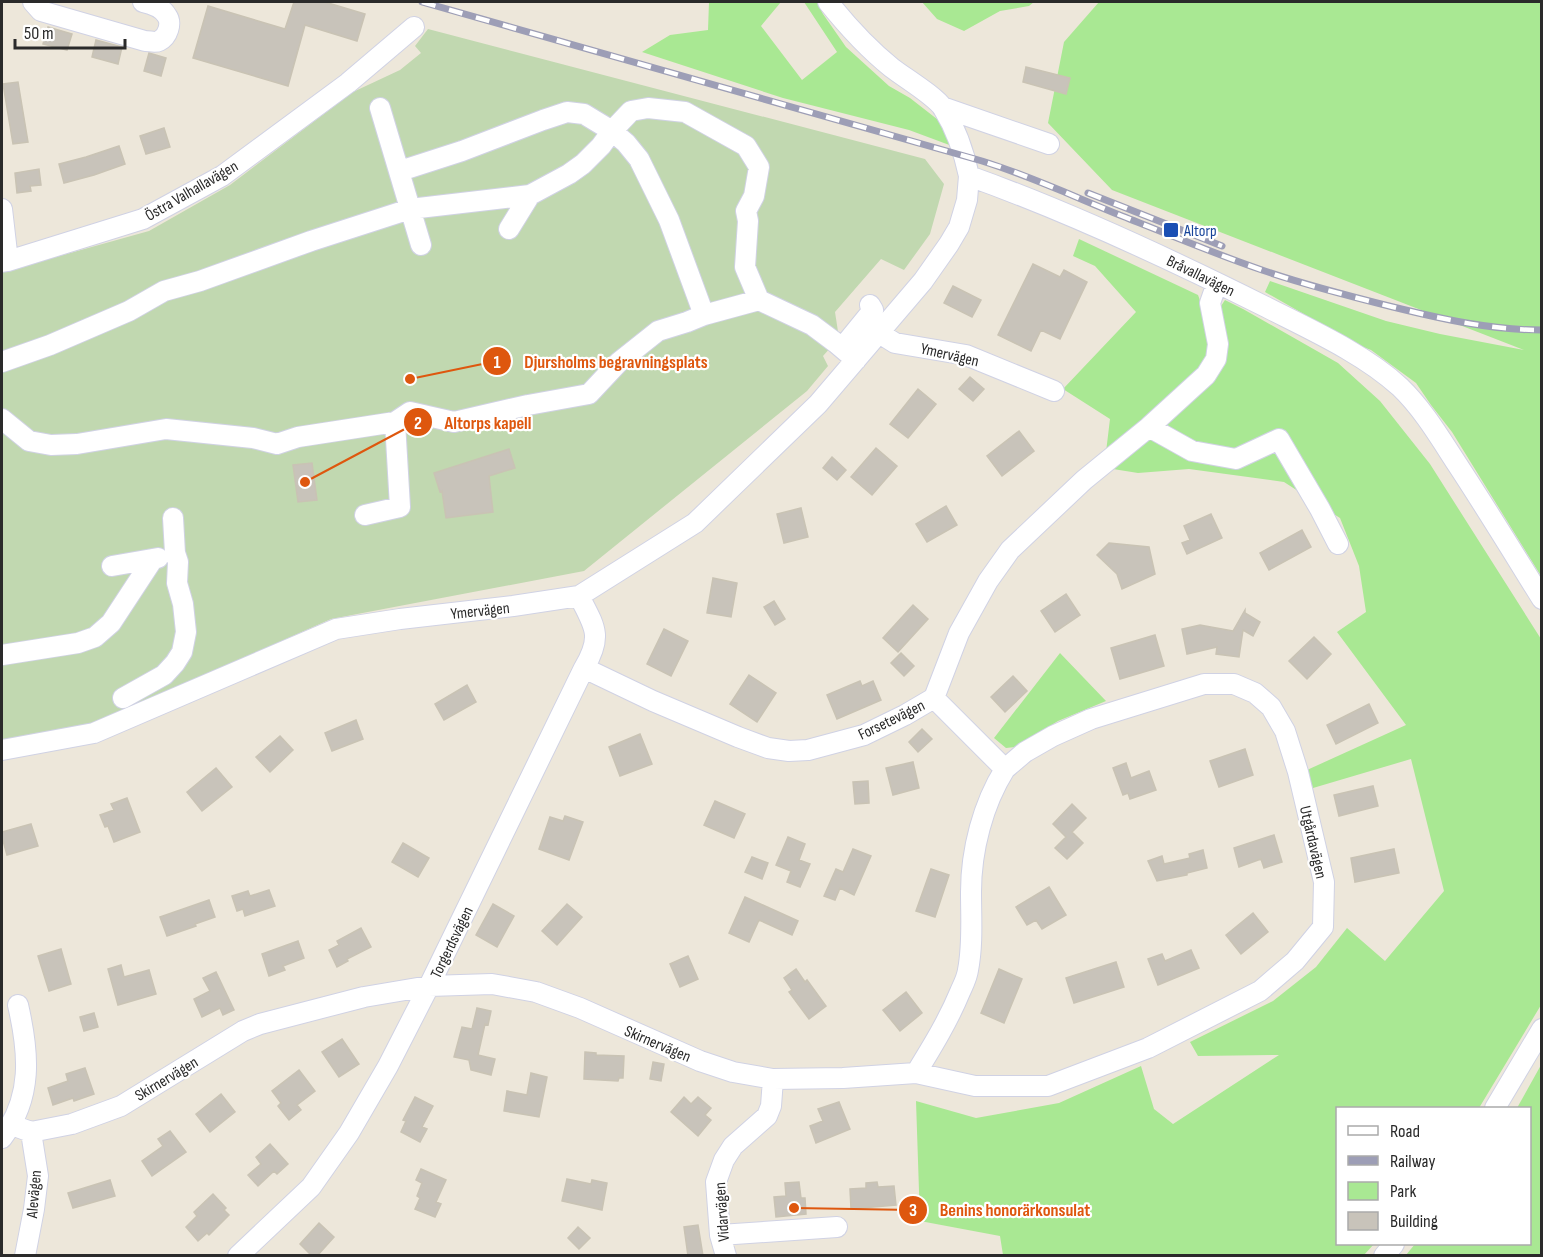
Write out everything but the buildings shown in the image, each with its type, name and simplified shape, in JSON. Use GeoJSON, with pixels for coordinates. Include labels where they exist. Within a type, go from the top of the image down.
{"type":"FeatureCollection","features":[{"type":"Feature","properties":{"kind":"street"},"geometry":{"type":"LineString","coordinates":[[33,2],[41,11],[145,41],[159,41],[168,30],[170,22],[167,15],[155,5],[143,2]]}},
{"type":"Feature","properties":{"kind":"street"},"geometry":{"type":"LineString","coordinates":[[828,2],[870,50],[942,107],[1049,144]]}},
{"type":"Feature","properties":{"kind":"street","name":"Östra Valhallavägen"},"geometry":{"type":"LineString","coordinates":[[5,261],[143,219],[222,176],[348,83],[414,27]]}},
{"type":"Feature","properties":{"kind":"street"},"geometry":{"type":"LineString","coordinates":[[942,107],[959,139],[969,176]]}},
{"type":"Feature","properties":{"kind":"street"},"geometry":{"type":"LineString","coordinates":[[380,108],[421,245]]}},
{"type":"Feature","properties":{"kind":"street"},"geometry":{"type":"LineString","coordinates":[[2,362],[50,345],[129,311],[164,291],[200,281],[311,241],[410,209],[530,195],[583,164],[631,111],[648,108],[685,112],[746,146],[759,167],[754,196],[746,211],[748,221],[746,267],[759,300]]}},
{"type":"Feature","properties":{"kind":"street"},"geometry":{"type":"LineString","coordinates":[[400,171],[567,112],[584,114],[597,120],[626,143],[639,159],[669,220],[704,315]]}},
{"type":"Feature","properties":{"kind":"street","name":"Bråvallavägen"},"geometry":{"type":"LineString","coordinates":[[969,176],[1057,210],[1217,283],[1347,349],[1400,387],[1438,434],[1542,599]]}},
{"type":"Feature","properties":{"kind":"street","name":"Ymervägen"},"geometry":{"type":"LineString","coordinates":[[2,750],[94,733],[336,629],[579,596],[695,523],[818,404],[849,354],[879,333],[923,281],[954,236],[967,200],[969,176]]}},
{"type":"Feature","properties":{"kind":"street"},"geometry":{"type":"LineString","coordinates":[[509,229],[530,195]]}},
{"type":"Feature","properties":{"kind":"street"},"geometry":{"type":"LineString","coordinates":[[2,209],[5,261]]}},
{"type":"Feature","properties":{"kind":"street","name":"Forsetevägen"},"geometry":{"type":"LineString","coordinates":[[584,668],[653,701],[738,737],[768,748],[789,751],[808,750],[864,735],[934,698],[959,633],[988,581],[1010,550],[1084,480],[1149,427],[1212,368],[1218,344],[1210,303],[1217,283]]}},
{"type":"Feature","properties":{"kind":"street"},"geometry":{"type":"LineString","coordinates":[[2,419],[29,441],[51,445],[77,444],[166,429],[254,438],[277,444],[298,436],[395,422],[411,412],[454,422],[589,394],[619,362],[658,331],[759,300],[812,326],[849,354],[873,310],[870,305]]}},
{"type":"Feature","properties":{"kind":"street","name":"Ymervägen"},"geometry":{"type":"LineString","coordinates":[[879,333],[895,344],[966,355],[1054,391]]}},
{"type":"Feature","properties":{"kind":"street"},"geometry":{"type":"LineString","coordinates":[[365,515],[400,507],[395,422]]}},
{"type":"Feature","properties":{"kind":"street"},"geometry":{"type":"LineString","coordinates":[[1149,427],[1192,451],[1236,459],[1279,439],[1338,544]]}},
{"type":"Feature","properties":{"kind":"street"},"geometry":{"type":"LineString","coordinates":[[123,698],[164,675],[182,652],[186,633],[183,604],[177,583],[178,562],[175,553],[173,518]]}},
{"type":"Feature","properties":{"kind":"street"},"geometry":{"type":"LineString","coordinates":[[112,566],[175,553]]}},
{"type":"Feature","properties":{"kind":"street"},"geometry":{"type":"LineString","coordinates":[[2,655],[78,643],[95,637],[111,622],[153,559]]}},
{"type":"Feature","properties":{"kind":"street","name":"Torgerdsvägen"},"geometry":{"type":"LineString","coordinates":[[238,1256],[311,1187],[350,1133],[388,1066],[593,652],[596,638],[594,624],[579,596]]}},
{"type":"Feature","properties":{"kind":"street","name":"Utgårdavägen"},"geometry":{"type":"LineString","coordinates":[[916,1073],[975,1086],[1048,1086],[1148,1048],[1260,991],[1295,961],[1323,927],[1324,882],[1298,772],[1285,731],[1271,707],[1255,693],[1234,684],[1204,684],[1091,719],[1025,752],[1005,769]]}},
{"type":"Feature","properties":{"kind":"street"},"geometry":{"type":"LineString","coordinates":[[916,1073],[952,1013],[968,972],[975,850],[985,811],[1005,769],[934,698]]}},
{"type":"Feature","properties":{"kind":"street","name":"Skirnervägen"},"geometry":{"type":"LineString","coordinates":[[31,1132],[72,1124],[121,1106],[243,1031],[260,1024],[364,997],[429,986],[492,984],[536,992],[580,1008],[700,1061],[733,1072],[773,1079],[843,1078],[916,1073]]}},
{"type":"Feature","properties":{"kind":"street"},"geometry":{"type":"LineString","coordinates":[[18,1005],[27,1060],[24,1091],[7,1132],[31,1132]]}},
{"type":"Feature","properties":{"kind":"street"},"geometry":{"type":"LineString","coordinates":[[1496,1107],[1542,1029]]}},
{"type":"Feature","properties":{"kind":"street","name":"Vidarvägen"},"geometry":{"type":"LineString","coordinates":[[726,1256],[720,1234],[716,1182],[723,1160],[733,1146],[767,1116],[771,1106],[773,1079]]}},
{"type":"Feature","properties":{"kind":"street","name":"Alevägen"},"geometry":{"type":"LineString","coordinates":[[24,1256],[38,1176],[31,1132]]}},
{"type":"Feature","properties":{"kind":"street"},"geometry":{"type":"LineString","coordinates":[[720,1234],[837,1227]]}},
{"type":"Feature","properties":{"kind":"green space"},"geometry":{"type":"Polygon","coordinates":[[[709,2],[781,2],[761,26],[802,80],[837,52],[804,2],[817,2],[846,47],[889,86],[910,98],[942,123],[952,146],[909,130],[783,98],[642,52],[670,35],[708,30],[709,2]]]}},
{"type":"Feature","properties":{"kind":"green space"},"geometry":{"type":"Polygon","coordinates":[[[922,2],[1034,2],[1029,6],[1000,11],[964,31],[937,19],[922,2]]]}},
{"type":"Feature","properties":{"kind":"green space"},"geometry":{"type":"Polygon","coordinates":[[[1099,2],[1541,2],[1541,576],[1452,432],[1416,383],[1371,350],[1358,345],[1265,292],[1270,281],[1386,321],[1524,350],[1112,190],[1048,123],[1064,42],[1099,2]]]}},
{"type":"Feature","properties":{"kind":"green space"},"geometry":{"type":"Polygon","coordinates":[[[428,29],[925,159],[944,184],[930,234],[904,270],[881,259],[835,312],[839,338],[823,356],[828,366],[807,391],[584,571],[331,619],[102,721],[2,742],[2,272],[149,231],[230,185],[353,92],[400,70],[421,53],[415,46],[428,29]]]}},
{"type":"Feature","properties":{"kind":"green space"},"geometry":{"type":"Polygon","coordinates":[[[1079,239],[1198,295],[1210,328],[1206,363],[1176,395],[1106,452],[1110,419],[1063,389],[1136,312],[1095,266],[1073,256],[1079,239]]]}},
{"type":"Feature","properties":{"kind":"green space"},"geometry":{"type":"Polygon","coordinates":[[[1225,300],[1338,363],[1380,401],[1430,464],[1541,639],[1541,1005],[1480,1107],[1336,1107],[1336,1245],[1373,1245],[1364,1255],[1003,1255],[1000,1236],[920,1221],[916,1101],[976,1118],[1059,1103],[1141,1066],[1154,1109],[1173,1124],[1279,1055],[1198,1056],[1190,1042],[1273,1001],[1316,967],[1347,928],[1385,961],[1444,891],[1411,759],[1313,788],[1307,770],[1406,725],[1337,632],[1366,612],[1359,566],[1340,518],[1284,482],[1189,469],[1138,473],[1113,469],[1223,366],[1227,342],[1219,318],[1221,306],[1225,300]]]}},
{"type":"Feature","properties":{"kind":"green space"},"geometry":{"type":"Polygon","coordinates":[[[1060,653],[1106,701],[1058,721],[1015,747],[1006,748],[994,738],[1060,653]]]}},
{"type":"Feature","properties":{"kind":"green space"},"geometry":{"type":"Polygon","coordinates":[[[1541,1065],[1541,1255],[1406,1255],[1414,1245],[1531,1245],[1531,1107],[1518,1107],[1541,1065]]]}},
{"type":"Feature","properties":{"kind":"railway"},"geometry":{"type":"LineString","coordinates":[[422,2],[982,161],[1227,257],[1311,285],[1448,320],[1485,326],[1542,330]]}},
{"type":"Feature","properties":{"kind":"railway"},"geometry":{"type":"LineString","coordinates":[[1088,193],[1222,246]]}},
{"type":"Feature","properties":{"kind":"place","name":"Altorp"},"geometry":{"type":"Point","coordinates":[1171,230]}},
{"type":"Feature","properties":{"kind":"place","name":"Djursholms begravningsplats"},"geometry":{"type":"Point","coordinates":[410,379]}},
{"type":"Feature","properties":{"kind":"place","name":"Altorps kapell"},"geometry":{"type":"Point","coordinates":[305,482]}},
{"type":"Feature","properties":{"kind":"place","name":"Benins honorärkonsulat"},"geometry":{"type":"Point","coordinates":[794,1208]}}]}
